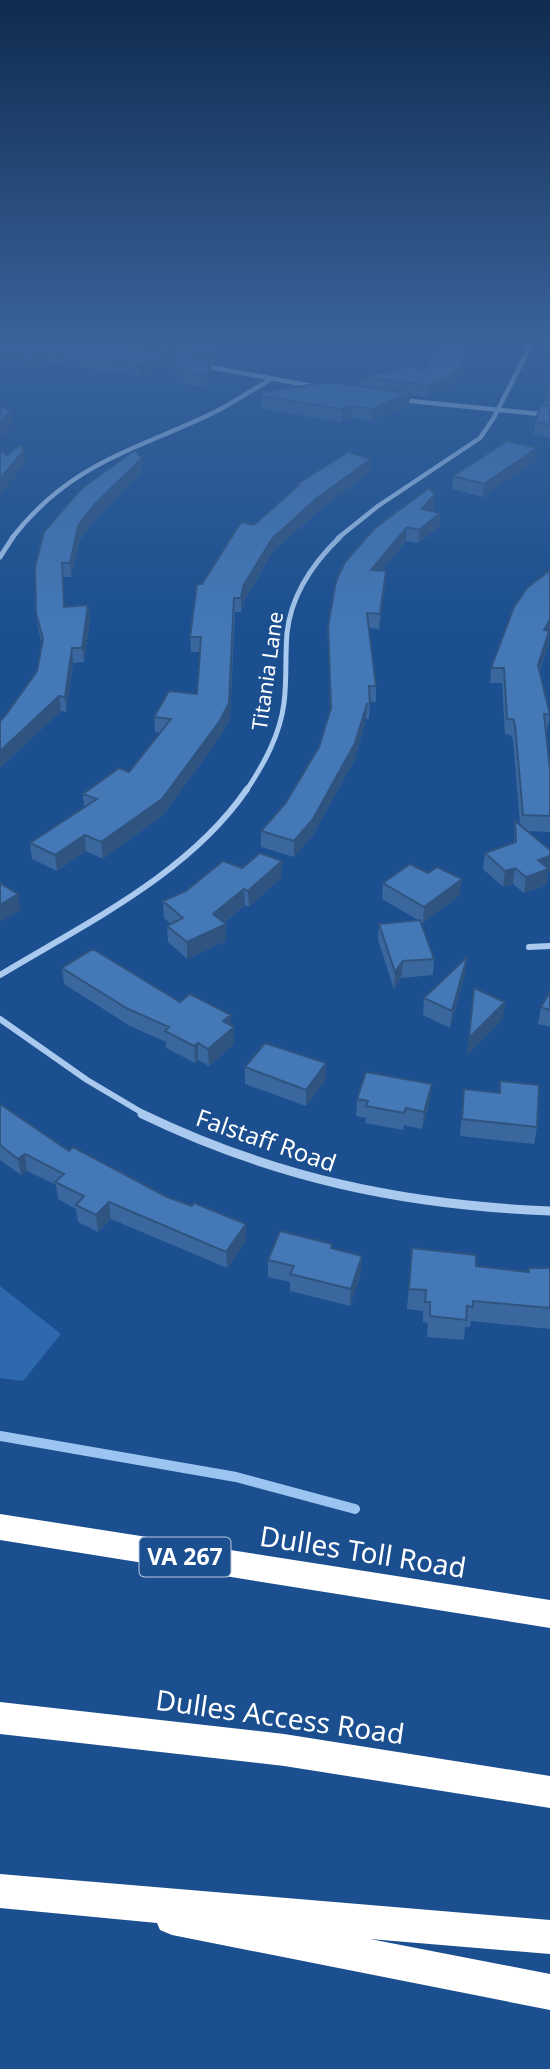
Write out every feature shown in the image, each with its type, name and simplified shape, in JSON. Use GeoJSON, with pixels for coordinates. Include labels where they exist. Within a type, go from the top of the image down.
{"type":"FeatureCollection","features":[{"type":"Feature","properties":{"kind":"highway","name":"Dulles Toll Road"},"geometry":{"type":"LineString","coordinates":[[0,1527],[370,1588],[550,1614]]}},
{"type":"Feature","properties":{"kind":"highway"},"geometry":{"type":"LineString","coordinates":[[370,1588],[550,1629]]}},
{"type":"Feature","properties":{"kind":"highway","name":"Dulles Access Road"},"geometry":{"type":"LineString","coordinates":[[0,1718],[284,1750],[550,1792]]}},
{"type":"Feature","properties":{"kind":"highway"},"geometry":{"type":"LineString","coordinates":[[0,1891],[81,1900],[413,1923],[550,1937]]}},
{"type":"Feature","properties":{"kind":"highway"},"geometry":{"type":"LineString","coordinates":[[81,1900],[550,1992]]}},
{"type":"Feature","properties":{"kind":"street"},"geometry":{"type":"LineString","coordinates":[[0,557],[15,532],[48,497],[80,472],[148,438]]}},
{"type":"Feature","properties":{"kind":"street","name":"Titania Lane"},"geometry":{"type":"LineString","coordinates":[[0,975],[147,883],[183,856],[238,802],[267,757],[281,721],[287,624],[307,576],[321,556],[358,519],[480,438]]}},
{"type":"Feature","properties":{"kind":"street"},"geometry":{"type":"LineString","coordinates":[[529,947],[550,946]]}},
{"type":"Feature","properties":{"kind":"street","name":"Falstaff Road"},"geometry":{"type":"LineString","coordinates":[[0,1019],[139,1111],[196,1139],[258,1163],[331,1185],[399,1199],[550,1211]]}},
{"type":"Feature","properties":{"kind":"shaded area"},"geometry":{"type":"Polygon","coordinates":[[[0,1286],[61,1334],[23,1381],[0,1378],[0,1286]]]}},
{"type":"Feature","properties":{"kind":"building"},"geometry":{"type":"Polygon","coordinates":[[[507,441],[537,448],[484,484],[453,476],[507,441]]]}},
{"type":"Feature","properties":{"kind":"building"},"geometry":{"type":"Polygon","coordinates":[[[20,445],[24,450],[0,479],[0,450],[7,455],[20,445]]]}},
{"type":"Feature","properties":{"kind":"building"},"geometry":{"type":"Polygon","coordinates":[[[135,450],[142,458],[93,506],[78,526],[70,563],[62,563],[64,607],[88,605],[82,648],[72,648],[65,697],[59,696],[0,751],[0,721],[37,671],[43,639],[36,613],[35,567],[44,532],[81,489],[135,450]]]}},
{"type":"Feature","properties":{"kind":"building"},"geometry":{"type":"Polygon","coordinates":[[[348,452],[371,459],[317,498],[272,539],[243,586],[241,598],[234,598],[229,703],[219,722],[162,799],[101,842],[85,835],[55,855],[30,843],[97,799],[83,794],[119,768],[129,772],[171,719],[154,717],[169,691],[197,694],[201,637],[190,637],[197,584],[202,584],[241,522],[254,525],[299,485],[297,484],[348,452]]]}},
{"type":"Feature","properties":{"kind":"building"},"geometry":{"type":"Polygon","coordinates":[[[429,488],[435,494],[422,509],[440,513],[419,530],[407,527],[371,570],[386,571],[380,614],[367,613],[376,686],[369,686],[370,704],[367,704],[355,743],[313,819],[294,841],[261,831],[285,804],[319,747],[331,708],[328,626],[336,581],[345,562],[375,528],[429,488]]]}},
{"type":"Feature","properties":{"kind":"building"},"geometry":{"type":"Polygon","coordinates":[[[550,570],[550,619],[544,630],[549,631],[538,665],[550,715],[544,714],[550,770],[550,816],[523,815],[515,725],[513,719],[507,719],[504,668],[491,668],[514,607],[527,588],[550,570]]]}},
{"type":"Feature","properties":{"kind":"building"},"geometry":{"type":"Polygon","coordinates":[[[515,821],[550,850],[550,856],[538,860],[549,869],[526,877],[515,868],[505,871],[485,853],[516,842],[515,821]]]}},
{"type":"Feature","properties":{"kind":"building"},"geometry":{"type":"Polygon","coordinates":[[[260,853],[282,861],[248,891],[244,889],[213,914],[226,924],[187,942],[167,926],[183,918],[163,901],[186,891],[223,861],[242,868],[260,853]]]}},
{"type":"Feature","properties":{"kind":"building"},"geometry":{"type":"Polygon","coordinates":[[[410,864],[428,873],[437,867],[462,879],[424,907],[383,883],[410,864]]]}},
{"type":"Feature","properties":{"kind":"building"},"geometry":{"type":"Polygon","coordinates":[[[0,883],[18,894],[0,905],[0,883]]]}},
{"type":"Feature","properties":{"kind":"building"},"geometry":{"type":"Polygon","coordinates":[[[420,920],[434,959],[403,961],[395,972],[379,924],[420,920]]]}},
{"type":"Feature","properties":{"kind":"building"},"geometry":{"type":"Polygon","coordinates":[[[93,949],[180,1002],[190,994],[231,1015],[223,1021],[234,1027],[208,1049],[198,1043],[194,1046],[165,1031],[169,1027],[128,1009],[62,968],[93,949]]]}},
{"type":"Feature","properties":{"kind":"building"},"geometry":{"type":"Polygon","coordinates":[[[467,957],[452,1011],[424,998],[467,957]]]}},
{"type":"Feature","properties":{"kind":"building"},"geometry":{"type":"Polygon","coordinates":[[[474,988],[505,1002],[469,1038],[474,988]]]}},
{"type":"Feature","properties":{"kind":"building"},"geometry":{"type":"Polygon","coordinates":[[[550,992],[550,1010],[541,1007],[550,992]]]}},
{"type":"Feature","properties":{"kind":"building"},"geometry":{"type":"Polygon","coordinates":[[[265,1043],[326,1063],[306,1090],[245,1067],[265,1043]]]}},
{"type":"Feature","properties":{"kind":"building"},"geometry":{"type":"Polygon","coordinates":[[[366,1072],[432,1084],[424,1112],[406,1108],[404,1113],[366,1106],[368,1101],[357,1099],[366,1072]]]}},
{"type":"Feature","properties":{"kind":"building"},"geometry":{"type":"Polygon","coordinates":[[[500,1081],[539,1085],[537,1127],[462,1119],[464,1089],[500,1093],[500,1081]]]}},
{"type":"Feature","properties":{"kind":"building"},"geometry":{"type":"Polygon","coordinates":[[[0,1104],[69,1151],[73,1147],[167,1197],[192,1206],[194,1203],[246,1224],[226,1252],[109,1202],[96,1215],[76,1205],[84,1196],[55,1182],[64,1174],[25,1154],[18,1159],[0,1145],[0,1104]]]}},
{"type":"Feature","properties":{"kind":"building"},"geometry":{"type":"Polygon","coordinates":[[[280,1231],[332,1244],[331,1248],[362,1256],[351,1289],[290,1274],[294,1266],[268,1260],[280,1231]]]}},
{"type":"Feature","properties":{"kind":"building"},"geometry":{"type":"Polygon","coordinates":[[[412,1248],[476,1255],[476,1266],[529,1272],[528,1268],[550,1268],[550,1308],[473,1301],[473,1307],[467,1306],[466,1320],[430,1316],[430,1302],[425,1302],[426,1290],[409,1289],[412,1248]]]}},
{"type":"Feature","properties":{"kind":"waterway"},"geometry":{"type":"LineString","coordinates":[[0,1436],[236,1477],[355,1509]]}}]}
